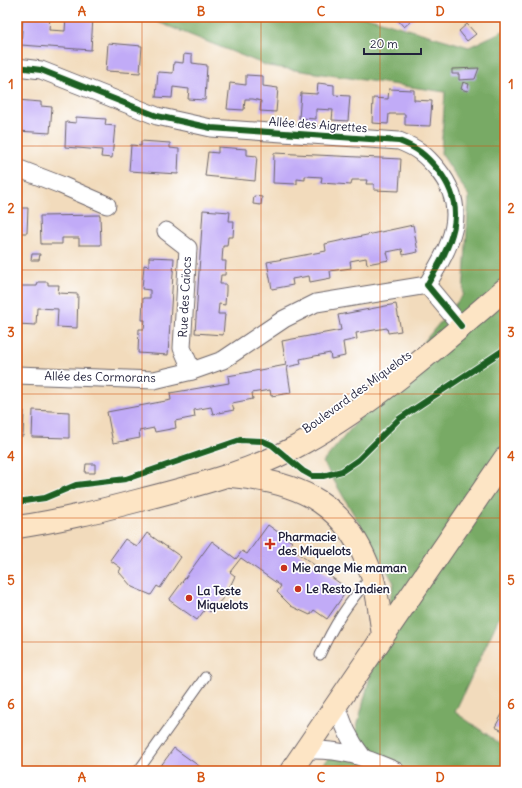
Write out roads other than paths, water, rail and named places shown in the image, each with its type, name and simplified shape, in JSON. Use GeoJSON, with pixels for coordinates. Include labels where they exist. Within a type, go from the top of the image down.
{"type":"FeatureCollection","features":[{"type":"Feature","properties":{"kind":"main road","name":"Boulevard des Miquelots"},"geometry":{"type":"LineString","coordinates":[[17,527],[54,522],[230,476],[297,447],[343,418],[404,374],[505,289]]}},
{"type":"Feature","properties":{"kind":"main road"},"geometry":{"type":"LineString","coordinates":[[291,771],[505,458]]}},
{"type":"Feature","properties":{"kind":"main road","name":"Boulevard des Miquelots"},"geometry":{"type":"LineString","coordinates":[[230,476],[260,478],[309,494],[334,512],[352,532],[372,576],[383,635]]}},
{"type":"Feature","properties":{"kind":"street","name":"Allée des Aigrettes"},"geometry":{"type":"LineString","coordinates":[[17,67],[41,70],[157,116],[195,125],[211,128],[399,141],[416,148],[432,163],[446,180],[452,193],[455,211],[455,225],[448,249],[426,285]]}},
{"type":"Feature","properties":{"kind":"street"},"geometry":{"type":"LineString","coordinates":[[17,168],[107,205]]}},
{"type":"Feature","properties":{"kind":"street","name":"Rue des Caïocs"},"geometry":{"type":"LineString","coordinates":[[166,231],[188,248],[182,348],[192,371]]}},
{"type":"Feature","properties":{"kind":"street"},"geometry":{"type":"LineString","coordinates":[[426,285],[461,326]]}},
{"type":"Feature","properties":{"kind":"street","name":"Allée des Cormorans"},"geometry":{"type":"LineString","coordinates":[[17,375],[154,380],[192,371],[223,360],[284,319],[316,303],[426,285]]}},
{"type":"Feature","properties":{"kind":"street"},"geometry":{"type":"LineString","coordinates":[[337,705],[343,725],[350,739],[362,756]]}},
{"type":"Feature","properties":{"kind":"street"},"geometry":{"type":"LineString","coordinates":[[306,750],[342,751],[362,756],[396,771]]}},
{"type":"Feature","properties":{"kind":"lane"},"geometry":{"type":"LineString","coordinates":[[320,656],[333,627],[350,601],[372,576]]}},
{"type":"Feature","properties":{"kind":"lane"},"geometry":{"type":"LineString","coordinates":[[138,771],[205,677]]}},
{"type":"Feature","properties":{"kind":"place","name":"Pharmacie des Miquelots"},"geometry":{"type":"Point","coordinates":[270,544]}},
{"type":"Feature","properties":{"kind":"place","name":"Mie ange Mie maman"},"geometry":{"type":"Point","coordinates":[284,568]}},
{"type":"Feature","properties":{"kind":"place","name":"Le Resto Indien"},"geometry":{"type":"Point","coordinates":[298,589]}},
{"type":"Feature","properties":{"kind":"place","name":"La Teste Miquelots"},"geometry":{"type":"Point","coordinates":[189,598]}}]}
